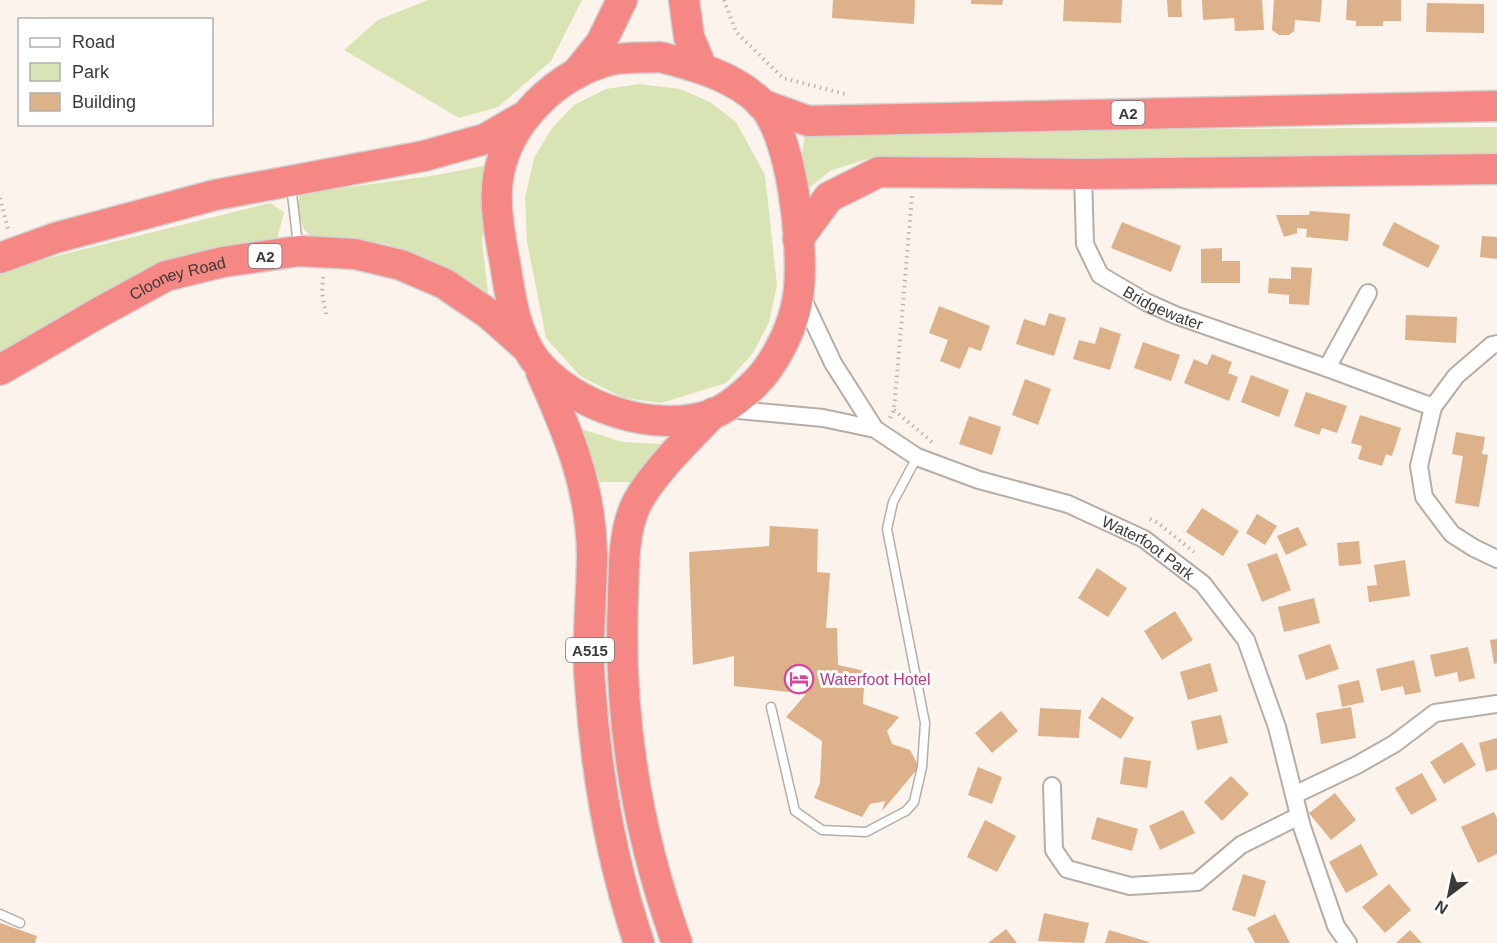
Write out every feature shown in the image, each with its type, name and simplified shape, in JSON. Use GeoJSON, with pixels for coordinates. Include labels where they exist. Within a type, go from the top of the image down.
{"type":"FeatureCollection","features":[{"type":"Feature","properties":{"kind":"highway"},"geometry":{"type":"LineString","coordinates":[[7,255],[55,238],[215,195],[424,156],[485,139],[525,116],[562,82],[576,74],[601,43],[622,0]]}},
{"type":"Feature","properties":{"kind":"highway"},"geometry":{"type":"LineString","coordinates":[[684,0],[689,37],[702,68]]}},
{"type":"Feature","properties":{"kind":"highway","name":"A2"},"geometry":{"type":"LineString","coordinates":[[576,74],[612,60],[660,57],[702,68],[733,83],[761,104],[808,121],[1497,106]]}},
{"type":"Feature","properties":{"kind":"highway","name":"A2"},"geometry":{"type":"LineString","coordinates":[[525,116],[506,149],[498,178],[498,224],[510,293],[518,323],[532,355],[569,391],[603,409],[643,420],[684,419],[718,411],[749,388],[766,371],[792,325],[799,289],[798,239],[789,166],[780,134],[761,104]]}},
{"type":"Feature","properties":{"kind":"highway"},"geometry":{"type":"LineString","coordinates":[[798,239],[829,197],[879,172],[1083,174],[1497,169]]}},
{"type":"Feature","properties":{"kind":"highway","name":"Clooney Road"},"geometry":{"type":"LineString","coordinates":[[0,370],[166,276],[223,262],[312,252],[355,254],[401,265],[445,284],[489,314],[532,355]]}},
{"type":"Feature","properties":{"kind":"highway","name":"A515"},"geometry":{"type":"LineString","coordinates":[[532,355],[566,427],[585,483],[592,551],[590,684],[601,781],[611,843],[639,943]]}},
{"type":"Feature","properties":{"kind":"highway","name":"A515"},"geometry":{"type":"LineString","coordinates":[[677,943],[661,900],[639,812],[625,716],[622,621],[624,553],[633,511],[646,489],[681,445],[718,411]]}},
{"type":"Feature","properties":{"kind":"street","name":"Bridgewater"},"geometry":{"type":"LineString","coordinates":[[1083,174],[1085,244],[1100,274],[1146,302],[1175,315],[1433,407]]}},
{"type":"Feature","properties":{"kind":"street","name":"Waterfoot Park"},"geometry":{"type":"LineString","coordinates":[[799,289],[833,363],[879,431]]}},
{"type":"Feature","properties":{"kind":"street"},"geometry":{"type":"LineString","coordinates":[[1327,368],[1368,293]]}},
{"type":"Feature","properties":{"kind":"street"},"geometry":{"type":"LineString","coordinates":[[1497,344],[1492,345],[1456,376],[1433,407],[1419,466],[1424,497],[1452,534],[1497,559]]}},
{"type":"Feature","properties":{"kind":"street","name":"Waterfoot Park"},"geometry":{"type":"LineString","coordinates":[[718,411],[823,418],[879,431],[917,457],[980,480],[1068,504],[1144,539],[1203,584],[1246,640],[1277,727],[1299,816],[1336,926],[1348,943]]}},
{"type":"Feature","properties":{"kind":"street"},"geometry":{"type":"LineString","coordinates":[[1294,795],[1357,765],[1394,744],[1435,713],[1497,704]]}},
{"type":"Feature","properties":{"kind":"street"},"geometry":{"type":"LineString","coordinates":[[1052,786],[1054,850],[1067,868],[1130,886],[1197,882],[1241,845],[1299,816]]}},
{"type":"Feature","properties":{"kind":"lane"},"geometry":{"type":"LineString","coordinates":[[290,180],[312,252]]}},
{"type":"Feature","properties":{"kind":"lane"},"geometry":{"type":"LineString","coordinates":[[771,706],[795,811],[822,830],[866,832],[906,811],[914,802],[922,767],[925,723],[887,529],[893,501],[917,457]]}},
{"type":"Feature","properties":{"kind":"lane"},"geometry":{"type":"LineString","coordinates":[[0,914],[20,923]]}},
{"type":"Feature","properties":{"kind":"path"},"geometry":{"type":"LineString","coordinates":[[879,431],[894,410],[913,195]]}},
{"type":"Feature","properties":{"kind":"path"},"geometry":{"type":"LineString","coordinates":[[0,198],[7,255]]}},
{"type":"Feature","properties":{"kind":"path"},"geometry":{"type":"LineString","coordinates":[[312,252],[326,315]]}},
{"type":"Feature","properties":{"kind":"path"},"geometry":{"type":"LineString","coordinates":[[894,410],[936,445]]}},
{"type":"Feature","properties":{"kind":"path"},"geometry":{"type":"LineString","coordinates":[[1149,519],[1158,523],[1197,555]]}},
{"type":"Feature","properties":{"kind":"green space"},"geometry":{"type":"Polygon","coordinates":[[[428,0],[582,0],[551,61],[498,107],[459,118],[344,50],[378,20],[428,0]]]}},
{"type":"Feature","properties":{"kind":"green space"},"geometry":{"type":"Polygon","coordinates":[[[639,84],[680,89],[710,102],[736,122],[765,175],[777,285],[769,322],[753,353],[726,383],[661,403],[624,398],[580,376],[546,338],[527,242],[525,198],[534,158],[552,128],[574,105],[606,89],[639,84]]]}},
{"type":"Feature","properties":{"kind":"green space"},"geometry":{"type":"Polygon","coordinates":[[[1497,127],[1497,155],[867,159],[830,171],[809,188],[802,168],[806,132],[1497,127]]]}},
{"type":"Feature","properties":{"kind":"green space"},"geometry":{"type":"Polygon","coordinates":[[[488,165],[482,242],[488,293],[431,260],[387,244],[344,238],[312,237],[304,230],[297,209],[300,194],[437,175],[488,165]]]}},
{"type":"Feature","properties":{"kind":"green space"},"geometry":{"type":"Polygon","coordinates":[[[270,203],[284,212],[277,240],[124,285],[0,351],[0,270],[270,203]]]}},
{"type":"Feature","properties":{"kind":"green space"},"geometry":{"type":"Polygon","coordinates":[[[582,429],[622,442],[661,444],[644,465],[635,482],[600,482],[582,429]]]}},
{"type":"Feature","properties":{"kind":"building"},"geometry":{"type":"Polygon","coordinates":[[[833,0],[915,0],[914,24],[832,18],[833,0]]]}},
{"type":"Feature","properties":{"kind":"building"},"geometry":{"type":"Polygon","coordinates":[[[971,0],[1003,0],[1002,5],[971,4],[971,0]]]}},
{"type":"Feature","properties":{"kind":"building"},"geometry":{"type":"Polygon","coordinates":[[[1064,0],[1122,0],[1121,23],[1063,21],[1064,0]]]}},
{"type":"Feature","properties":{"kind":"building"},"geometry":{"type":"Polygon","coordinates":[[[1167,0],[1181,0],[1182,17],[1168,17],[1167,0]]]}},
{"type":"Feature","properties":{"kind":"building"},"geometry":{"type":"Polygon","coordinates":[[[1202,0],[1262,0],[1264,30],[1235,31],[1234,18],[1203,20],[1202,0]]]}},
{"type":"Feature","properties":{"kind":"building"},"geometry":{"type":"Polygon","coordinates":[[[1274,0],[1322,0],[1320,22],[1295,20],[1294,31],[1289,35],[1279,35],[1272,30],[1274,0]]]}},
{"type":"Feature","properties":{"kind":"building"},"geometry":{"type":"Polygon","coordinates":[[[1347,0],[1401,0],[1401,21],[1383,21],[1383,26],[1356,26],[1356,21],[1346,20],[1347,0]]]}},
{"type":"Feature","properties":{"kind":"building"},"geometry":{"type":"Polygon","coordinates":[[[1427,3],[1484,4],[1484,33],[1426,32],[1427,3]]]}},
{"type":"Feature","properties":{"kind":"building"},"geometry":{"type":"Polygon","coordinates":[[[1310,211],[1350,214],[1348,241],[1306,237],[1307,229],[1297,228],[1297,233],[1284,237],[1276,215],[1309,215],[1310,211]]]}},
{"type":"Feature","properties":{"kind":"building"},"geometry":{"type":"Polygon","coordinates":[[[1122,222],[1181,246],[1171,272],[1111,248],[1122,222]]]}},
{"type":"Feature","properties":{"kind":"building"},"geometry":{"type":"Polygon","coordinates":[[[1394,222],[1440,246],[1428,268],[1382,245],[1394,222]]]}},
{"type":"Feature","properties":{"kind":"building"},"geometry":{"type":"Polygon","coordinates":[[[1482,236],[1497,237],[1497,259],[1480,257],[1482,236]]]}},
{"type":"Feature","properties":{"kind":"building"},"geometry":{"type":"Polygon","coordinates":[[[1222,248],[1222,261],[1240,261],[1240,283],[1201,283],[1201,249],[1222,248]]]}},
{"type":"Feature","properties":{"kind":"building"},"geometry":{"type":"Polygon","coordinates":[[[1291,267],[1312,268],[1309,305],[1289,304],[1289,295],[1268,293],[1269,278],[1291,279],[1291,267]]]}},
{"type":"Feature","properties":{"kind":"building"},"geometry":{"type":"Polygon","coordinates":[[[939,306],[990,326],[981,351],[969,347],[960,369],[940,361],[948,340],[929,333],[939,306]]]}},
{"type":"Feature","properties":{"kind":"building"},"geometry":{"type":"Polygon","coordinates":[[[1049,313],[1066,318],[1054,356],[1016,344],[1024,319],[1045,326],[1049,313]]]}},
{"type":"Feature","properties":{"kind":"building"},"geometry":{"type":"Polygon","coordinates":[[[1406,315],[1457,317],[1456,343],[1405,340],[1406,315]]]}},
{"type":"Feature","properties":{"kind":"building"},"geometry":{"type":"Polygon","coordinates":[[[1100,327],[1121,334],[1110,370],[1073,359],[1079,340],[1095,344],[1100,327]]]}},
{"type":"Feature","properties":{"kind":"building"},"geometry":{"type":"Polygon","coordinates":[[[1143,342],[1180,355],[1171,381],[1134,368],[1143,342]]]}},
{"type":"Feature","properties":{"kind":"building"},"geometry":{"type":"Polygon","coordinates":[[[1212,354],[1232,362],[1228,373],[1238,377],[1229,401],[1184,383],[1194,359],[1207,365],[1212,354]]]}},
{"type":"Feature","properties":{"kind":"building"},"geometry":{"type":"Polygon","coordinates":[[[1251,375],[1289,390],[1279,417],[1241,402],[1251,375]]]}},
{"type":"Feature","properties":{"kind":"building"},"geometry":{"type":"Polygon","coordinates":[[[1025,379],[1051,389],[1038,425],[1012,415],[1025,379]]]}},
{"type":"Feature","properties":{"kind":"building"},"geometry":{"type":"Polygon","coordinates":[[[1306,392],[1347,406],[1337,433],[1322,428],[1319,435],[1294,426],[1306,392]]]}},
{"type":"Feature","properties":{"kind":"building"},"geometry":{"type":"Polygon","coordinates":[[[1360,415],[1401,428],[1392,456],[1386,454],[1382,466],[1358,459],[1362,446],[1351,443],[1360,415]]]}},
{"type":"Feature","properties":{"kind":"building"},"geometry":{"type":"Polygon","coordinates":[[[969,416],[1001,427],[992,455],[959,444],[969,416]]]}},
{"type":"Feature","properties":{"kind":"building"},"geometry":{"type":"Polygon","coordinates":[[[1456,432],[1485,437],[1482,454],[1488,455],[1479,507],[1455,503],[1463,456],[1452,454],[1456,432]]]}},
{"type":"Feature","properties":{"kind":"building"},"geometry":{"type":"Polygon","coordinates":[[[1202,508],[1239,531],[1223,556],[1186,532],[1202,508]]]}},
{"type":"Feature","properties":{"kind":"building"},"geometry":{"type":"Polygon","coordinates":[[[1257,514],[1277,526],[1265,545],[1246,533],[1257,514]]]}},
{"type":"Feature","properties":{"kind":"building","name":"Waterfoot Hotel"},"geometry":{"type":"Polygon","coordinates":[[[770,526],[818,529],[817,572],[830,573],[826,628],[837,628],[838,665],[865,671],[863,704],[899,717],[887,731],[892,744],[910,750],[919,767],[882,811],[885,801],[870,804],[862,817],[814,798],[820,783],[822,741],[786,717],[806,694],[734,686],[734,656],[693,665],[689,552],[769,546],[770,526]]]}},
{"type":"Feature","properties":{"kind":"building"},"geometry":{"type":"Polygon","coordinates":[[[1298,527],[1307,545],[1286,555],[1277,536],[1298,527]]]}},
{"type":"Feature","properties":{"kind":"building"},"geometry":{"type":"Polygon","coordinates":[[[1359,541],[1361,564],[1339,566],[1337,543],[1359,541]]]}},
{"type":"Feature","properties":{"kind":"building"},"geometry":{"type":"Polygon","coordinates":[[[1277,553],[1291,590],[1262,602],[1247,564],[1277,553]]]}},
{"type":"Feature","properties":{"kind":"building"},"geometry":{"type":"Polygon","coordinates":[[[1405,560],[1410,596],[1369,602],[1367,586],[1377,585],[1374,565],[1405,560]]]}},
{"type":"Feature","properties":{"kind":"building"},"geometry":{"type":"Polygon","coordinates":[[[1097,568],[1127,588],[1108,617],[1078,598],[1097,568]]]}},
{"type":"Feature","properties":{"kind":"building"},"geometry":{"type":"Polygon","coordinates":[[[1314,598],[1320,623],[1284,632],[1278,607],[1314,598]]]}},
{"type":"Feature","properties":{"kind":"building"},"geometry":{"type":"Polygon","coordinates":[[[1175,611],[1193,640],[1162,660],[1144,631],[1175,611]]]}},
{"type":"Feature","properties":{"kind":"building"},"geometry":{"type":"Polygon","coordinates":[[[1497,639],[1497,663],[1494,664],[1490,640],[1497,639]]]}},
{"type":"Feature","properties":{"kind":"building"},"geometry":{"type":"Polygon","coordinates":[[[1330,644],[1339,669],[1306,680],[1298,655],[1330,644]]]}},
{"type":"Feature","properties":{"kind":"building"},"geometry":{"type":"Polygon","coordinates":[[[1468,647],[1475,678],[1459,682],[1457,672],[1435,677],[1430,655],[1468,647]]]}},
{"type":"Feature","properties":{"kind":"building"},"geometry":{"type":"Polygon","coordinates":[[[1414,660],[1421,692],[1405,695],[1403,686],[1381,691],[1376,669],[1414,660]]]}},
{"type":"Feature","properties":{"kind":"building"},"geometry":{"type":"Polygon","coordinates":[[[1210,663],[1218,691],[1188,700],[1180,672],[1210,663]]]}},
{"type":"Feature","properties":{"kind":"building"},"geometry":{"type":"Polygon","coordinates":[[[1359,680],[1364,702],[1342,707],[1338,685],[1359,680]]]}},
{"type":"Feature","properties":{"kind":"building"},"geometry":{"type":"Polygon","coordinates":[[[1102,697],[1134,718],[1121,739],[1088,718],[1102,697]]]}},
{"type":"Feature","properties":{"kind":"building"},"geometry":{"type":"Polygon","coordinates":[[[1351,707],[1356,738],[1321,744],[1316,713],[1351,707]]]}},
{"type":"Feature","properties":{"kind":"building"},"geometry":{"type":"Polygon","coordinates":[[[1040,708],[1081,710],[1079,738],[1038,736],[1040,708]]]}},
{"type":"Feature","properties":{"kind":"building"},"geometry":{"type":"Polygon","coordinates":[[[1001,711],[1018,731],[992,753],[975,733],[1001,711]]]}},
{"type":"Feature","properties":{"kind":"building"},"geometry":{"type":"Polygon","coordinates":[[[1221,715],[1228,743],[1197,750],[1191,721],[1221,715]]]}},
{"type":"Feature","properties":{"kind":"building"},"geometry":{"type":"Polygon","coordinates":[[[1497,738],[1497,769],[1486,772],[1479,743],[1497,738]]]}},
{"type":"Feature","properties":{"kind":"building"},"geometry":{"type":"Polygon","coordinates":[[[1462,742],[1476,765],[1444,784],[1430,762],[1462,742]]]}},
{"type":"Feature","properties":{"kind":"building"},"geometry":{"type":"Polygon","coordinates":[[[1124,757],[1151,761],[1147,788],[1120,784],[1124,757]]]}},
{"type":"Feature","properties":{"kind":"building"},"geometry":{"type":"Polygon","coordinates":[[[978,767],[1002,777],[992,804],[968,795],[978,767]]]}},
{"type":"Feature","properties":{"kind":"building"},"geometry":{"type":"Polygon","coordinates":[[[1422,773],[1437,800],[1411,815],[1395,788],[1422,773]]]}},
{"type":"Feature","properties":{"kind":"building"},"geometry":{"type":"Polygon","coordinates":[[[1231,776],[1249,794],[1222,821],[1204,802],[1231,776]]]}},
{"type":"Feature","properties":{"kind":"building"},"geometry":{"type":"Polygon","coordinates":[[[1335,793],[1356,820],[1331,840],[1309,813],[1335,793]]]}},
{"type":"Feature","properties":{"kind":"building"},"geometry":{"type":"Polygon","coordinates":[[[1183,810],[1195,833],[1160,850],[1149,826],[1183,810]]]}},
{"type":"Feature","properties":{"kind":"building"},"geometry":{"type":"Polygon","coordinates":[[[1494,812],[1497,818],[1497,854],[1478,863],[1461,827],[1494,812]]]}},
{"type":"Feature","properties":{"kind":"building"},"geometry":{"type":"Polygon","coordinates":[[[1097,817],[1138,829],[1132,851],[1091,839],[1097,817]]]}},
{"type":"Feature","properties":{"kind":"building"},"geometry":{"type":"Polygon","coordinates":[[[985,820],[1016,836],[997,872],[967,857],[985,820]]]}},
{"type":"Feature","properties":{"kind":"building"},"geometry":{"type":"Polygon","coordinates":[[[1361,844],[1378,875],[1346,893],[1329,862],[1361,844]]]}},
{"type":"Feature","properties":{"kind":"building"},"geometry":{"type":"Polygon","coordinates":[[[1243,874],[1266,881],[1255,917],[1232,910],[1243,874]]]}},
{"type":"Feature","properties":{"kind":"building"},"geometry":{"type":"Polygon","coordinates":[[[1389,884],[1411,910],[1385,933],[1362,907],[1389,884]]]}},
{"type":"Feature","properties":{"kind":"building"},"geometry":{"type":"Polygon","coordinates":[[[1044,913],[1089,923],[1084,943],[1038,941],[1044,913]]]}},
{"type":"Feature","properties":{"kind":"building"},"geometry":{"type":"Polygon","coordinates":[[[1275,914],[1290,943],[1255,943],[1247,928],[1275,914]]]}},
{"type":"Feature","properties":{"kind":"building"},"geometry":{"type":"Polygon","coordinates":[[[0,923],[37,936],[35,943],[0,943],[0,923]]]}},
{"type":"Feature","properties":{"kind":"building"},"geometry":{"type":"Polygon","coordinates":[[[1006,929],[1017,943],[988,943],[1006,929]]]}},
{"type":"Feature","properties":{"kind":"building"},"geometry":{"type":"Polygon","coordinates":[[[1109,930],[1149,942],[1149,943],[1105,943],[1109,930]]]}},
{"type":"Feature","properties":{"kind":"building"},"geometry":{"type":"Polygon","coordinates":[[[1410,930],[1422,943],[1396,943],[1410,930]]]}},
{"type":"Feature","properties":{"kind":"place","name":"Waterfoot Hotel"},"geometry":{"type":"Point","coordinates":[799,679]}}]}
